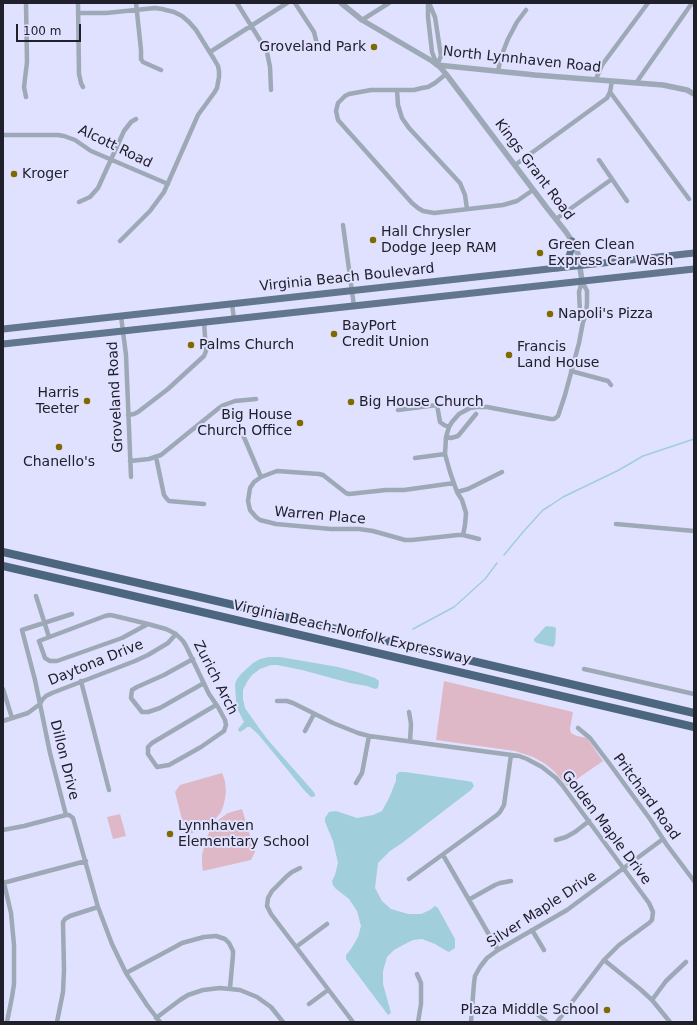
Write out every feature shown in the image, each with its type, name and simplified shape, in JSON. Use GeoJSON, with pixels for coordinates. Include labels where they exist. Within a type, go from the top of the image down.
{"type":"FeatureCollection","features":[{"type":"Feature","properties":{"kind":"highway","name":"Virginia Beach-Norfolk Expressway"},"geometry":{"type":"LineString","coordinates":[[3,552],[694,713]]}},
{"type":"Feature","properties":{"kind":"highway","name":"Virginia Beach-Norfolk Expressway"},"geometry":{"type":"LineString","coordinates":[[3,566],[694,727]]}},
{"type":"Feature","properties":{"kind":"main road"},"geometry":{"type":"LineString","coordinates":[[558,268],[568,259],[572,241]]}},
{"type":"Feature","properties":{"kind":"main road","name":"Virginia Beach Boulevard"},"geometry":{"type":"LineString","coordinates":[[3,329],[694,253]]}},
{"type":"Feature","properties":{"kind":"main road","name":"Virginia Beach Boulevard"},"geometry":{"type":"LineString","coordinates":[[3,344],[694,269]]}},
{"type":"Feature","properties":{"kind":"street"},"geometry":{"type":"LineString","coordinates":[[26,3],[27,62],[24,87],[26,97]]}},
{"type":"Feature","properties":{"kind":"street"},"geometry":{"type":"LineString","coordinates":[[78,3],[79,74],[83,87]]}},
{"type":"Feature","properties":{"kind":"street"},"geometry":{"type":"LineString","coordinates":[[136,3],[141,59],[143,62],[161,70]]}},
{"type":"Feature","properties":{"kind":"street"},"geometry":{"type":"LineString","coordinates":[[237,3],[267,52],[270,67],[271,90]]}},
{"type":"Feature","properties":{"kind":"street"},"geometry":{"type":"LineString","coordinates":[[210,52],[287,3]]}},
{"type":"Feature","properties":{"kind":"street"},"geometry":{"type":"LineString","coordinates":[[295,3],[314,32],[317,44]]}},
{"type":"Feature","properties":{"kind":"street","name":"North Lynnhaven Road"},"geometry":{"type":"LineString","coordinates":[[340,3],[362,20],[437,65],[498,72],[636,82],[669,86],[687,90],[694,94]]}},
{"type":"Feature","properties":{"kind":"street"},"geometry":{"type":"LineString","coordinates":[[362,20],[389,3]]}},
{"type":"Feature","properties":{"kind":"street","name":"Kings Grant Road"},"geometry":{"type":"LineString","coordinates":[[429,3],[435,17],[441,56],[437,65]]}},
{"type":"Feature","properties":{"kind":"street","name":"Kings Grant Road"},"geometry":{"type":"LineString","coordinates":[[429,3],[428,18],[432,52],[437,65],[446,74],[572,241],[577,250],[582,281],[586,289],[587,303],[586,315],[583,322],[579,343],[558,416],[551,419],[487,407],[477,407],[470,408],[459,414],[449,427]]}},
{"type":"Feature","properties":{"kind":"street"},"geometry":{"type":"LineString","coordinates":[[596,79],[602,66],[648,3]]}},
{"type":"Feature","properties":{"kind":"street"},"geometry":{"type":"LineString","coordinates":[[636,82],[692,3]]}},
{"type":"Feature","properties":{"kind":"street"},"geometry":{"type":"LineString","coordinates":[[78,13],[106,13],[148,8],[174,12],[182,16],[196,30],[218,66],[219,77],[214,93],[198,115],[164,192],[150,211],[120,241]]}},
{"type":"Feature","properties":{"kind":"street"},"geometry":{"type":"LineString","coordinates":[[498,72],[501,57],[508,38],[526,10]]}},
{"type":"Feature","properties":{"kind":"street"},"geometry":{"type":"LineString","coordinates":[[446,74],[428,87],[414,90],[371,90],[345,96],[336,107],[336,116],[390,180],[418,208],[428,212],[434,213],[503,205],[512,203],[524,197],[533,190]]}},
{"type":"Feature","properties":{"kind":"street"},"geometry":{"type":"LineString","coordinates":[[515,165],[607,98],[612,81]]}},
{"type":"Feature","properties":{"kind":"street"},"geometry":{"type":"LineString","coordinates":[[397,90],[398,105],[402,118],[409,128],[460,183],[465,195],[467,209]]}},
{"type":"Feature","properties":{"kind":"street"},"geometry":{"type":"LineString","coordinates":[[610,92],[689,199]]}},
{"type":"Feature","properties":{"kind":"street"},"geometry":{"type":"LineString","coordinates":[[79,202],[90,198],[98,188],[124,131],[127,126],[136,119]]}},
{"type":"Feature","properties":{"kind":"street","name":"Alcott Road"},"geometry":{"type":"LineString","coordinates":[[3,136],[64,136],[75,140],[92,151],[168,184]]}},
{"type":"Feature","properties":{"kind":"street"},"geometry":{"type":"LineString","coordinates":[[598,160],[627,201]]}},
{"type":"Feature","properties":{"kind":"street"},"geometry":{"type":"LineString","coordinates":[[556,219],[612,179]]}},
{"type":"Feature","properties":{"kind":"street"},"geometry":{"type":"LineString","coordinates":[[343,225],[354,306]]}},
{"type":"Feature","properties":{"kind":"street"},"geometry":{"type":"LineString","coordinates":[[582,281],[579,292],[580,312],[583,322]]}},
{"type":"Feature","properties":{"kind":"street"},"geometry":{"type":"LineString","coordinates":[[232,304],[234,319]]}},
{"type":"Feature","properties":{"kind":"street","name":"Groveland Road"},"geometry":{"type":"LineString","coordinates":[[121,316],[126,355],[131,477]]}},
{"type":"Feature","properties":{"kind":"street"},"geometry":{"type":"LineString","coordinates":[[128,415],[138,412],[168,389],[204,356],[206,351],[204,322]]}},
{"type":"Feature","properties":{"kind":"street"},"geometry":{"type":"LineString","coordinates":[[571,371],[608,381],[611,385]]}},
{"type":"Feature","properties":{"kind":"street"},"geometry":{"type":"LineString","coordinates":[[130,461],[149,459],[163,453],[224,405],[236,401],[256,399]]}},
{"type":"Feature","properties":{"kind":"street"},"geometry":{"type":"LineString","coordinates":[[398,410],[437,405],[440,422],[449,427],[446,437],[445,454],[448,467],[466,513],[463,535],[479,539]]}},
{"type":"Feature","properties":{"kind":"street"},"geometry":{"type":"LineString","coordinates":[[446,437],[451,438],[458,436],[476,414]]}},
{"type":"Feature","properties":{"kind":"street"},"geometry":{"type":"LineString","coordinates":[[243,435],[262,477]]}},
{"type":"Feature","properties":{"kind":"street"},"geometry":{"type":"LineString","coordinates":[[415,458],[445,454]]}},
{"type":"Feature","properties":{"kind":"street"},"geometry":{"type":"LineString","coordinates":[[156,457],[164,495],[167,499],[204,504]]}},
{"type":"Feature","properties":{"kind":"street","name":"Warren Place"},"geometry":{"type":"LineString","coordinates":[[454,483],[413,489],[349,494],[328,478],[319,474],[277,471],[254,482],[250,488],[248,501],[249,507],[253,514],[260,520],[276,524],[359,529],[373,531],[405,540],[463,535]]}},
{"type":"Feature","properties":{"kind":"street"},"geometry":{"type":"LineString","coordinates":[[457,492],[468,489],[502,472]]}},
{"type":"Feature","properties":{"kind":"street"},"geometry":{"type":"LineString","coordinates":[[616,524],[694,531]]}},
{"type":"Feature","properties":{"kind":"street"},"geometry":{"type":"LineString","coordinates":[[36,596],[49,637]]}},
{"type":"Feature","properties":{"kind":"street","name":"Dillon Drive"},"geometry":{"type":"LineString","coordinates":[[72,614],[22,630],[35,680],[50,753],[66,815],[72,817],[75,821],[98,907],[112,944],[126,973],[158,1020]]}},
{"type":"Feature","properties":{"kind":"street"},"geometry":{"type":"LineString","coordinates":[[148,624],[122,638],[57,661],[50,661],[45,658],[39,641],[110,615],[148,624],[166,629],[176,634]]}},
{"type":"Feature","properties":{"kind":"street","name":"Daytona Drive"},"geometry":{"type":"LineString","coordinates":[[3,720],[28,713],[52,693],[135,661],[168,643],[176,634]]}},
{"type":"Feature","properties":{"kind":"street","name":"Zurich Arch"},"geometry":{"type":"LineString","coordinates":[[176,634],[186,646],[204,683],[226,722],[226,725],[224,731],[182,758],[169,765],[157,767],[148,754],[148,747],[152,743],[216,705]]}},
{"type":"Feature","properties":{"kind":"street"},"geometry":{"type":"LineString","coordinates":[[193,659],[132,690],[131,698],[142,712],[154,710],[204,683]]}},
{"type":"Feature","properties":{"kind":"street"},"geometry":{"type":"LineString","coordinates":[[584,669],[694,694]]}},
{"type":"Feature","properties":{"kind":"street"},"geometry":{"type":"LineString","coordinates":[[81,681],[109,790]]}},
{"type":"Feature","properties":{"kind":"street"},"geometry":{"type":"LineString","coordinates":[[3,689],[12,718]]}},
{"type":"Feature","properties":{"kind":"street","name":"Golden Maple Drive"},"geometry":{"type":"LineString","coordinates":[[277,701],[293,703],[351,731],[369,736],[511,755],[527,759],[538,764],[549,772],[562,785],[649,903],[653,910],[653,916],[649,924],[619,945],[604,960],[557,1022]]}},
{"type":"Feature","properties":{"kind":"street"},"geometry":{"type":"LineString","coordinates":[[409,712],[411,724],[410,741]]}},
{"type":"Feature","properties":{"kind":"street"},"geometry":{"type":"LineString","coordinates":[[305,732],[314,714]]}},
{"type":"Feature","properties":{"kind":"street","name":"Pritchard Road"},"geometry":{"type":"LineString","coordinates":[[578,728],[590,738],[609,762],[694,881]]}},
{"type":"Feature","properties":{"kind":"street"},"geometry":{"type":"LineString","coordinates":[[356,783],[362,773],[369,736]]}},
{"type":"Feature","properties":{"kind":"street"},"geometry":{"type":"LineString","coordinates":[[409,880],[498,815],[504,805],[511,755]]}},
{"type":"Feature","properties":{"kind":"street"},"geometry":{"type":"LineString","coordinates":[[3,830],[66,815]]}},
{"type":"Feature","properties":{"kind":"street"},"geometry":{"type":"LineString","coordinates":[[556,840],[575,832],[589,821]]}},
{"type":"Feature","properties":{"kind":"street","name":"Silver Maple Drive"},"geometry":{"type":"LineString","coordinates":[[471,1022],[475,976],[484,962],[498,950],[567,910],[663,839]]}},
{"type":"Feature","properties":{"kind":"street"},"geometry":{"type":"LineString","coordinates":[[443,855],[470,899],[498,950]]}},
{"type":"Feature","properties":{"kind":"street"},"geometry":{"type":"LineString","coordinates":[[7,1022],[14,984],[14,945],[11,913],[4,883],[86,862]]}},
{"type":"Feature","properties":{"kind":"street"},"geometry":{"type":"LineString","coordinates":[[300,868],[287,876],[272,891],[268,898],[268,906],[271,914],[353,1022]]}},
{"type":"Feature","properties":{"kind":"street"},"geometry":{"type":"LineString","coordinates":[[470,899],[495,885],[511,881]]}},
{"type":"Feature","properties":{"kind":"street"},"geometry":{"type":"LineString","coordinates":[[57,1022],[63,992],[63,922],[70,916],[98,907]]}},
{"type":"Feature","properties":{"kind":"street"},"geometry":{"type":"LineString","coordinates":[[296,947],[327,924]]}},
{"type":"Feature","properties":{"kind":"street"},"geometry":{"type":"LineString","coordinates":[[532,930],[544,950]]}},
{"type":"Feature","properties":{"kind":"street"},"geometry":{"type":"LineString","coordinates":[[126,973],[182,944],[204,937],[216,936],[225,939],[233,951],[230,988]]}},
{"type":"Feature","properties":{"kind":"street"},"geometry":{"type":"LineString","coordinates":[[604,960],[652,1000],[670,1022]]}},
{"type":"Feature","properties":{"kind":"street"},"geometry":{"type":"LineString","coordinates":[[652,1000],[666,981],[686,962]]}},
{"type":"Feature","properties":{"kind":"street"},"geometry":{"type":"LineString","coordinates":[[418,974],[421,983],[421,1004],[418,1022]]}},
{"type":"Feature","properties":{"kind":"street"},"geometry":{"type":"LineString","coordinates":[[158,1020],[180,1000],[195,992],[211,988],[230,988],[249,993],[271,1008],[284,1022]]}},
{"type":"Feature","properties":{"kind":"street"},"geometry":{"type":"LineString","coordinates":[[309,1004],[328,990]]}},
{"type":"Feature","properties":{"kind":"street"},"geometry":{"type":"LineString","coordinates":[[527,1006],[547,1022]]}},
{"type":"Feature","properties":{"kind":"shaded area"},"geometry":{"type":"Polygon","coordinates":[[[546,626],[555,627],[556,629],[555,644],[553,647],[534,641],[534,639],[546,626]]]}},
{"type":"Feature","properties":{"kind":"shaded area"},"geometry":{"type":"Polygon","coordinates":[[[280,657],[338,667],[375,678],[379,681],[378,688],[375,689],[302,670],[271,665],[260,669],[252,675],[247,682],[243,690],[245,708],[268,740],[312,790],[315,794],[313,797],[311,797],[304,790],[258,734],[250,727],[247,727],[240,732],[238,730],[244,722],[238,710],[236,700],[235,684],[237,679],[253,663],[260,659],[280,657]]]}},
{"type":"Feature","properties":{"kind":"shaded area"},"geometry":{"type":"Polygon","coordinates":[[[444,681],[573,712],[570,729],[571,733],[587,738],[603,761],[567,786],[554,771],[533,757],[515,751],[436,740],[444,681]]]}},
{"type":"Feature","properties":{"kind":"shaded area"},"geometry":{"type":"Polygon","coordinates":[[[399,772],[467,781],[472,782],[474,786],[471,790],[390,851],[378,863],[375,888],[382,901],[391,909],[408,914],[421,914],[435,906],[438,908],[455,939],[455,948],[449,952],[422,939],[413,940],[403,945],[394,950],[387,957],[383,971],[383,984],[391,1013],[388,1015],[346,959],[346,955],[358,937],[361,926],[357,911],[349,899],[333,885],[332,881],[338,863],[333,841],[325,822],[325,818],[329,812],[336,811],[357,818],[373,815],[382,811],[396,781],[396,775],[399,772]]]}},
{"type":"Feature","properties":{"kind":"shaded area"},"geometry":{"type":"Polygon","coordinates":[[[222,773],[225,781],[226,792],[221,812],[213,822],[204,829],[186,835],[175,792],[180,785],[222,773]]]}},
{"type":"Feature","properties":{"kind":"shaded area"},"geometry":{"type":"Polygon","coordinates":[[[242,809],[255,852],[251,860],[203,871],[202,855],[209,832],[217,821],[228,813],[242,809]]]}},
{"type":"Feature","properties":{"kind":"shaded area"},"geometry":{"type":"Polygon","coordinates":[[[120,814],[126,836],[113,839],[107,817],[120,814]]]}},
{"type":"Feature","properties":{"kind":"waterway"},"geometry":{"type":"LineString","coordinates":[[504,555],[543,510],[563,497],[619,470],[643,456],[694,439]]}},
{"type":"Feature","properties":{"kind":"waterway"},"geometry":{"type":"LineString","coordinates":[[413,629],[454,607],[485,579],[497,563]]}},
{"type":"Feature","properties":{"kind":"place","name":"Groveland Park"},"geometry":{"type":"Point","coordinates":[374,47]}},
{"type":"Feature","properties":{"kind":"place","name":"Kroger"},"geometry":{"type":"Point","coordinates":[14,174]}},
{"type":"Feature","properties":{"kind":"place","name":"Hall Chrysler Dodge Jeep RAM"},"geometry":{"type":"Point","coordinates":[373,240]}},
{"type":"Feature","properties":{"kind":"place","name":"Green Clean Express Car Wash"},"geometry":{"type":"Point","coordinates":[540,253]}},
{"type":"Feature","properties":{"kind":"place","name":"Napoli's Pizza"},"geometry":{"type":"Point","coordinates":[550,314]}},
{"type":"Feature","properties":{"kind":"place","name":"BayPort Credit Union"},"geometry":{"type":"Point","coordinates":[334,334]}},
{"type":"Feature","properties":{"kind":"place","name":"Palms Church"},"geometry":{"type":"Point","coordinates":[191,345]}},
{"type":"Feature","properties":{"kind":"place","name":"Francis Land House"},"geometry":{"type":"Point","coordinates":[509,355]}},
{"type":"Feature","properties":{"kind":"place","name":"Harris Teeter"},"geometry":{"type":"Point","coordinates":[87,401]}},
{"type":"Feature","properties":{"kind":"place","name":"Big House Church"},"geometry":{"type":"Point","coordinates":[351,402]}},
{"type":"Feature","properties":{"kind":"place","name":"Big House Church Office"},"geometry":{"type":"Point","coordinates":[300,423]}},
{"type":"Feature","properties":{"kind":"place","name":"Chanello's"},"geometry":{"type":"Point","coordinates":[59,447]}},
{"type":"Feature","properties":{"kind":"place","name":"Lynnhaven Elementary School"},"geometry":{"type":"Point","coordinates":[170,834]}},
{"type":"Feature","properties":{"kind":"place","name":"Plaza Middle School"},"geometry":{"type":"Point","coordinates":[607,1010]}}]}
